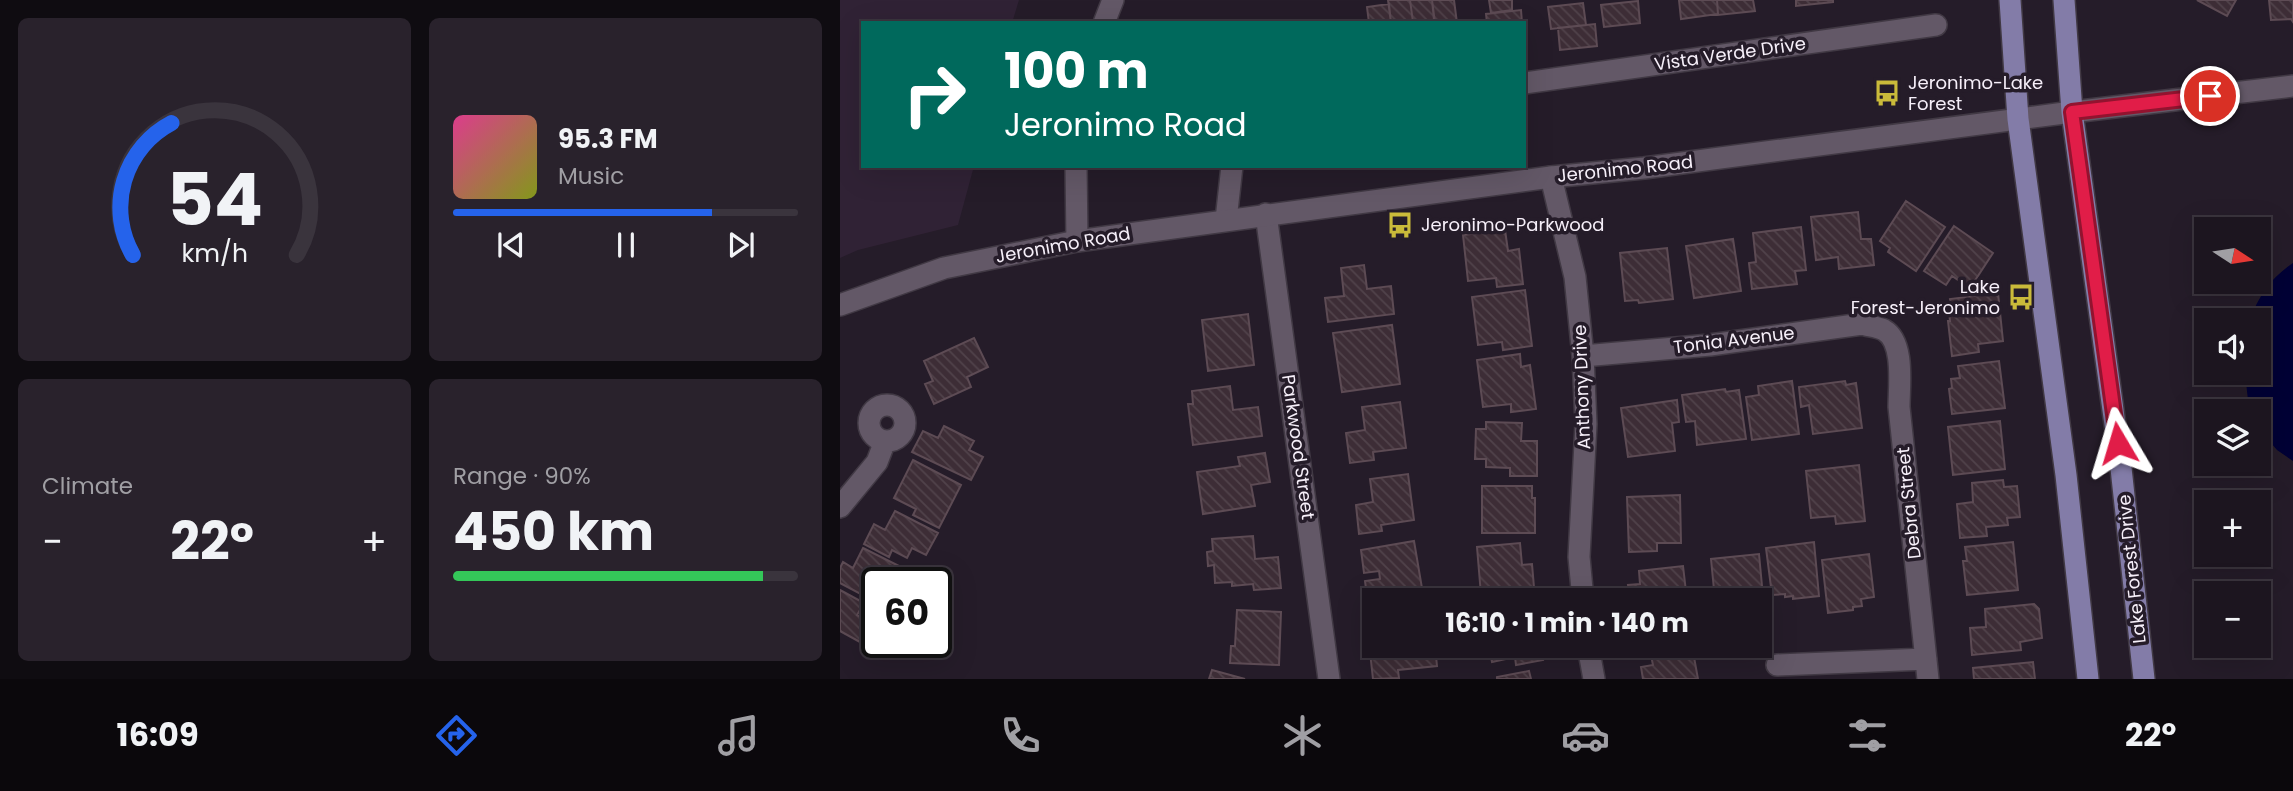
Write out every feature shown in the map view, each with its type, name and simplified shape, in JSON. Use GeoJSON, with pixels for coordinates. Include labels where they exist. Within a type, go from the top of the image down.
{"type":"FeatureCollection","features":[{"type":"Feature","properties":{"kind":"main road"},"geometry":{"type":"LineString","coordinates":[[2010,0],[2018,119],[2066,475],[2088,679]]}},
{"type":"Feature","properties":{"kind":"main road","name":"Lake Forest Drive"},"geometry":{"type":"LineString","coordinates":[[2064,0],[2072,112],[2121,468],[2144,679]]}},
{"type":"Feature","properties":{"kind":"street"},"geometry":{"type":"LineString","coordinates":[[1105,21],[1113,0]]}},
{"type":"Feature","properties":{"kind":"street","name":"Vista Verde Drive"},"geometry":{"type":"LineString","coordinates":[[1526,83],[1936,25]]}},
{"type":"Feature","properties":{"kind":"street","name":"Jeronimo Road"},"geometry":{"type":"LineString","coordinates":[[840,305],[944,268],[1077,241],[1551,177],[2293,86]]}},
{"type":"Feature","properties":{"kind":"street"},"geometry":{"type":"LineString","coordinates":[[1076,168],[1077,241]]}},
{"type":"Feature","properties":{"kind":"street"},"geometry":{"type":"LineString","coordinates":[[1226,219],[1232,168]]}},
{"type":"Feature","properties":{"kind":"street","name":"Anthony Drive"},"geometry":{"type":"LineString","coordinates":[[1551,177],[1575,277],[1583,356],[1586,424],[1579,556],[1582,588]]}},
{"type":"Feature","properties":{"kind":"street","name":"Parkwood Street"},"geometry":{"type":"LineString","coordinates":[[1266,214],[1329,679]]}},
{"type":"Feature","properties":{"kind":"street","name":"Tonia Avenue"},"geometry":{"type":"LineString","coordinates":[[1583,356],[1710,345],[1862,324],[1885,330]]}},
{"type":"Feature","properties":{"kind":"street","name":"Debra Street"},"geometry":{"type":"LineString","coordinates":[[1885,330],[1896,343],[1899,365],[1899,407],[1927,669]]}},
{"type":"Feature","properties":{"kind":"street"},"geometry":{"type":"LineString","coordinates":[[840,507],[877,462],[885,441]]}},
{"type":"Feature","properties":{"kind":"street"},"geometry":{"type":"LineString","coordinates":[[1590,658],[1594,679]]}},
{"type":"Feature","properties":{"kind":"street"},"geometry":{"type":"LineString","coordinates":[[1777,666],[1927,669]]}},
{"type":"Feature","properties":{"kind":"shaded area"},"geometry":{"type":"Polygon","coordinates":[[[840,0],[1019,0],[1013,21],[861,21],[861,168],[973,168],[958,225],[858,250],[840,258],[840,0]]]}},
{"type":"Feature","properties":{"kind":"shaded area"},"geometry":{"type":"Polygon","coordinates":[[[2293,263],[2293,461],[2271,443],[2271,399],[2248,399],[2246,385],[2271,385],[2271,308],[2256,308],[2263,294],[2272,294],[2272,281],[2293,263]]]}},
{"type":"Feature","properties":{"kind":"building"},"geometry":{"type":"Polygon","coordinates":[[[1388,0],[1410,0],[1413,21],[1391,21],[1388,0]]]}},
{"type":"Feature","properties":{"kind":"building"},"geometry":{"type":"Polygon","coordinates":[[[1410,0],[1432,0],[1434,20],[1413,21],[1410,0]]]}},
{"type":"Feature","properties":{"kind":"building"},"geometry":{"type":"Polygon","coordinates":[[[1432,0],[1454,0],[1457,21],[1435,21],[1432,0]]]}},
{"type":"Feature","properties":{"kind":"building"},"geometry":{"type":"Polygon","coordinates":[[[1489,0],[1512,0],[1512,10],[1491,13],[1489,0]]]}},
{"type":"Feature","properties":{"kind":"building"},"geometry":{"type":"Polygon","coordinates":[[[1679,0],[1717,0],[1718,14],[1681,19],[1679,0]]]}},
{"type":"Feature","properties":{"kind":"building"},"geometry":{"type":"Polygon","coordinates":[[[1717,0],[1753,0],[1755,11],[1718,15],[1717,0]]]}},
{"type":"Feature","properties":{"kind":"building"},"geometry":{"type":"Polygon","coordinates":[[[1796,0],[1833,0],[1833,2],[1796,6],[1796,0]]]}},
{"type":"Feature","properties":{"kind":"building"},"geometry":{"type":"Polygon","coordinates":[[[2197,0],[2236,0],[2227,16],[2197,0]]]}},
{"type":"Feature","properties":{"kind":"building"},"geometry":{"type":"Polygon","coordinates":[[[2269,0],[2293,0],[2293,22],[2291,19],[2271,20],[2269,0]]]}},
{"type":"Feature","properties":{"kind":"building"},"geometry":{"type":"Polygon","coordinates":[[[1638,1],[1640,23],[1604,27],[1601,5],[1638,1]]]}},
{"type":"Feature","properties":{"kind":"building"},"geometry":{"type":"Polygon","coordinates":[[[1583,3],[1586,25],[1551,29],[1548,7],[1583,3]]]}},
{"type":"Feature","properties":{"kind":"building"},"geometry":{"type":"Polygon","coordinates":[[[1389,4],[1391,21],[1369,21],[1367,7],[1389,4]]]}},
{"type":"Feature","properties":{"kind":"building"},"geometry":{"type":"Polygon","coordinates":[[[1521,10],[1522,21],[1487,21],[1486,14],[1521,10]]]}},
{"type":"Feature","properties":{"kind":"building"},"geometry":{"type":"Polygon","coordinates":[[[1595,24],[1597,46],[1560,50],[1558,28],[1595,24]]]}},
{"type":"Feature","properties":{"kind":"building"},"geometry":{"type":"Polygon","coordinates":[[[1906,201],[1945,227],[1916,271],[1888,252],[1890,248],[1880,241],[1906,201]]]}},
{"type":"Feature","properties":{"kind":"building"},"geometry":{"type":"Polygon","coordinates":[[[1858,212],[1861,239],[1871,239],[1874,265],[1839,269],[1838,257],[1816,260],[1811,217],[1858,212]]]}},
{"type":"Feature","properties":{"kind":"building"},"geometry":{"type":"Polygon","coordinates":[[[1954,226],[1993,253],[1970,288],[1952,276],[1946,285],[1924,271],[1954,226]]]}},
{"type":"Feature","properties":{"kind":"building"},"geometry":{"type":"Polygon","coordinates":[[[1801,227],[1806,270],[1795,271],[1797,284],[1752,289],[1749,263],[1756,262],[1753,233],[1801,227]]]}},
{"type":"Feature","properties":{"kind":"building"},"geometry":{"type":"Polygon","coordinates":[[[1505,230],[1508,251],[1519,249],[1523,284],[1497,287],[1496,278],[1468,281],[1463,235],[1505,230]]]}},
{"type":"Feature","properties":{"kind":"building"},"geometry":{"type":"Polygon","coordinates":[[[1733,239],[1741,291],[1694,298],[1686,246],[1733,239]]]}},
{"type":"Feature","properties":{"kind":"building"},"geometry":{"type":"Polygon","coordinates":[[[1667,248],[1673,299],[1639,303],[1638,300],[1625,301],[1620,253],[1667,248]]]}},
{"type":"Feature","properties":{"kind":"building"},"geometry":{"type":"Polygon","coordinates":[[[1364,265],[1367,289],[1391,286],[1394,314],[1328,322],[1325,298],[1344,296],[1341,268],[1364,265]]]}},
{"type":"Feature","properties":{"kind":"building"},"geometry":{"type":"Polygon","coordinates":[[[1525,290],[1532,346],[1503,350],[1502,342],[1478,345],[1472,297],[1525,290]]]}},
{"type":"Feature","properties":{"kind":"building"},"geometry":{"type":"Polygon","coordinates":[[[1998,293],[2003,341],[1978,344],[1979,352],[1952,356],[1948,321],[1949,312],[1952,312],[1950,299],[1998,293]]]}},
{"type":"Feature","properties":{"kind":"building"},"geometry":{"type":"Polygon","coordinates":[[[1248,314],[1254,365],[1208,371],[1202,320],[1248,314]]]}},
{"type":"Feature","properties":{"kind":"building"},"geometry":{"type":"Polygon","coordinates":[[[1392,325],[1400,384],[1342,392],[1333,333],[1392,325]]]}},
{"type":"Feature","properties":{"kind":"building"},"geometry":{"type":"Polygon","coordinates":[[[974,338],[988,367],[967,377],[971,387],[934,404],[925,384],[933,381],[924,361],[974,338]]]}},
{"type":"Feature","properties":{"kind":"building"},"geometry":{"type":"Polygon","coordinates":[[[1520,354],[1521,367],[1530,365],[1536,409],[1511,412],[1511,404],[1483,407],[1477,360],[1520,354]]]}},
{"type":"Feature","properties":{"kind":"building"},"geometry":{"type":"Polygon","coordinates":[[[1999,361],[2005,408],[1952,414],[1949,389],[1952,388],[1951,379],[1960,378],[1958,366],[1999,361]]]}},
{"type":"Feature","properties":{"kind":"building"},"geometry":{"type":"Polygon","coordinates":[[[1792,381],[1799,434],[1752,440],[1746,397],[1759,395],[1758,386],[1792,381]]]}},
{"type":"Feature","properties":{"kind":"building"},"geometry":{"type":"Polygon","coordinates":[[[1845,381],[1846,385],[1856,383],[1862,428],[1813,434],[1809,405],[1801,407],[1799,387],[1845,381]]]}},
{"type":"Feature","properties":{"kind":"building"},"geometry":{"type":"Polygon","coordinates":[[[1230,386],[1233,410],[1258,407],[1262,436],[1193,445],[1188,404],[1193,404],[1192,391],[1230,386]]]}},
{"type":"Feature","properties":{"kind":"building"},"geometry":{"type":"Polygon","coordinates":[[[1725,389],[1726,392],[1739,390],[1746,439],[1697,445],[1695,421],[1686,422],[1682,395],[1725,389]]]}},
{"type":"Feature","properties":{"kind":"building"},"geometry":{"type":"Polygon","coordinates":[[[1677,400],[1679,422],[1672,423],[1675,451],[1628,457],[1621,408],[1677,400]]]}},
{"type":"Feature","properties":{"kind":"building"},"geometry":{"type":"Polygon","coordinates":[[[1400,402],[1406,448],[1373,452],[1374,460],[1350,463],[1346,433],[1365,430],[1362,407],[1400,402]]]}},
{"type":"Feature","properties":{"kind":"building"},"geometry":{"type":"Polygon","coordinates":[[[2000,421],[2005,469],[1953,475],[1948,427],[2000,421]]]}},
{"type":"Feature","properties":{"kind":"building"},"geometry":{"type":"Polygon","coordinates":[[[1486,422],[1522,423],[1521,441],[1537,441],[1537,476],[1510,476],[1510,468],[1486,467],[1486,459],[1475,459],[1476,429],[1486,429],[1486,422]]]}},
{"type":"Feature","properties":{"kind":"building"},"geometry":{"type":"Polygon","coordinates":[[[944,426],[974,441],[969,450],[983,457],[971,480],[912,452],[923,431],[938,438],[944,426]]]}},
{"type":"Feature","properties":{"kind":"building"},"geometry":{"type":"Polygon","coordinates":[[[1265,453],[1270,482],[1251,485],[1255,506],[1203,514],[1197,472],[1240,466],[1238,457],[1265,453]]]}},
{"type":"Feature","properties":{"kind":"building"},"geometry":{"type":"Polygon","coordinates":[[[913,460],[961,485],[939,528],[913,515],[916,509],[894,498],[913,460]]]}},
{"type":"Feature","properties":{"kind":"building"},"geometry":{"type":"Polygon","coordinates":[[[1859,465],[1865,521],[1836,524],[1835,516],[1811,518],[1806,471],[1859,465]]]}},
{"type":"Feature","properties":{"kind":"building"},"geometry":{"type":"Polygon","coordinates":[[[1408,474],[1414,520],[1381,525],[1382,531],[1359,534],[1356,505],[1373,502],[1370,479],[1408,474]]]}},
{"type":"Feature","properties":{"kind":"building"},"geometry":{"type":"Polygon","coordinates":[[[2003,480],[2004,487],[2017,486],[2020,517],[2007,518],[2008,525],[1986,527],[1987,536],[1960,538],[1957,504],[1973,502],[1972,483],[2003,480]]]}},
{"type":"Feature","properties":{"kind":"building"},"geometry":{"type":"Polygon","coordinates":[[[1482,486],[1532,486],[1532,498],[1535,498],[1535,533],[1482,533],[1482,486]]]}},
{"type":"Feature","properties":{"kind":"building"},"geometry":{"type":"Polygon","coordinates":[[[1680,495],[1681,543],[1657,543],[1657,551],[1629,552],[1627,497],[1680,495]]]}},
{"type":"Feature","properties":{"kind":"building"},"geometry":{"type":"Polygon","coordinates":[[[895,511],[938,533],[926,555],[912,548],[907,558],[892,550],[889,557],[864,544],[874,524],[885,530],[895,511]]]}},
{"type":"Feature","properties":{"kind":"building"},"geometry":{"type":"Polygon","coordinates":[[[1253,536],[1255,559],[1278,557],[1281,588],[1254,590],[1253,584],[1232,586],[1232,582],[1215,583],[1214,565],[1208,566],[1207,552],[1213,551],[1212,539],[1253,536]]]}},
{"type":"Feature","properties":{"kind":"building"},"geometry":{"type":"Polygon","coordinates":[[[1414,541],[1422,588],[1366,588],[1365,581],[1380,579],[1379,571],[1364,573],[1361,550],[1414,541]]]}},
{"type":"Feature","properties":{"kind":"building"},"geometry":{"type":"Polygon","coordinates":[[[1814,542],[1819,596],[1793,599],[1793,596],[1785,597],[1785,594],[1772,595],[1766,548],[1814,542]]]}},
{"type":"Feature","properties":{"kind":"building"},"geometry":{"type":"Polygon","coordinates":[[[2013,542],[2018,590],[1967,595],[1963,561],[1967,561],[1965,547],[2013,542]]]}},
{"type":"Feature","properties":{"kind":"building"},"geometry":{"type":"Polygon","coordinates":[[[1520,543],[1522,565],[1532,564],[1534,588],[1480,588],[1477,547],[1520,543]]]}},
{"type":"Feature","properties":{"kind":"building"},"geometry":{"type":"Polygon","coordinates":[[[863,548],[901,567],[861,567],[861,594],[840,583],[840,568],[843,562],[853,568],[863,548]]]}},
{"type":"Feature","properties":{"kind":"building"},"geometry":{"type":"Polygon","coordinates":[[[1759,554],[1762,588],[1714,588],[1711,559],[1759,554]]]}},
{"type":"Feature","properties":{"kind":"building"},"geometry":{"type":"Polygon","coordinates":[[[1869,554],[1874,597],[1861,599],[1862,606],[1853,607],[1853,610],[1828,613],[1822,560],[1869,554]]]}},
{"type":"Feature","properties":{"kind":"building"},"geometry":{"type":"Polygon","coordinates":[[[1683,566],[1686,588],[1628,588],[1628,585],[1640,584],[1639,571],[1683,566]]]}},
{"type":"Feature","properties":{"kind":"building"},"geometry":{"type":"Polygon","coordinates":[[[840,590],[861,601],[857,615],[861,617],[861,640],[860,642],[840,631],[840,590]]]}},
{"type":"Feature","properties":{"kind":"building"},"geometry":{"type":"Polygon","coordinates":[[[2034,604],[2039,609],[2042,638],[2020,642],[2021,650],[1972,655],[1970,628],[1986,627],[1985,609],[2034,604]]]}},
{"type":"Feature","properties":{"kind":"building"},"geometry":{"type":"Polygon","coordinates":[[[1237,610],[1281,612],[1279,665],[1230,663],[1231,646],[1235,646],[1237,610]]]}},
{"type":"Feature","properties":{"kind":"building"},"geometry":{"type":"Polygon","coordinates":[[[1371,658],[1436,658],[1437,666],[1398,670],[1399,678],[1373,679],[1371,658]]]}},
{"type":"Feature","properties":{"kind":"building"},"geometry":{"type":"Polygon","coordinates":[[[1491,658],[1510,658],[1492,662],[1491,658]]]}},
{"type":"Feature","properties":{"kind":"building"},"geometry":{"type":"Polygon","coordinates":[[[1515,658],[1543,658],[1543,660],[1516,665],[1515,658]]]}},
{"type":"Feature","properties":{"kind":"building"},"geometry":{"type":"Polygon","coordinates":[[[1652,658],[1694,658],[1698,679],[1643,679],[1641,667],[1653,665],[1652,658]]]}},
{"type":"Feature","properties":{"kind":"building"},"geometry":{"type":"Polygon","coordinates":[[[2033,662],[2035,679],[1974,679],[1973,668],[2033,662]]]}},
{"type":"Feature","properties":{"kind":"building"},"geometry":{"type":"Polygon","coordinates":[[[1212,670],[1245,679],[1209,679],[1212,670]]]}},
{"type":"Feature","properties":{"kind":"building"},"geometry":{"type":"Polygon","coordinates":[[[1529,671],[1531,679],[1497,679],[1497,677],[1529,671]]]}},
{"type":"Feature","properties":{"kind":"place","name":"Jeronimo-Lake Forest"},"geometry":{"type":"Point","coordinates":[1887,93]}},
{"type":"Feature","properties":{"kind":"place","name":"Jeronimo-Parkwood"},"geometry":{"type":"Point","coordinates":[1400,225]}},
{"type":"Feature","properties":{"kind":"place","name":"Lake Forest-Jeronimo"},"geometry":{"type":"Point","coordinates":[2021,297]}},
{"type":"Feature","properties":{"kind":"route"},"geometry":{"type":"LineString","coordinates":[[2118,443],[2072,112],[2210,96]]}}]}
